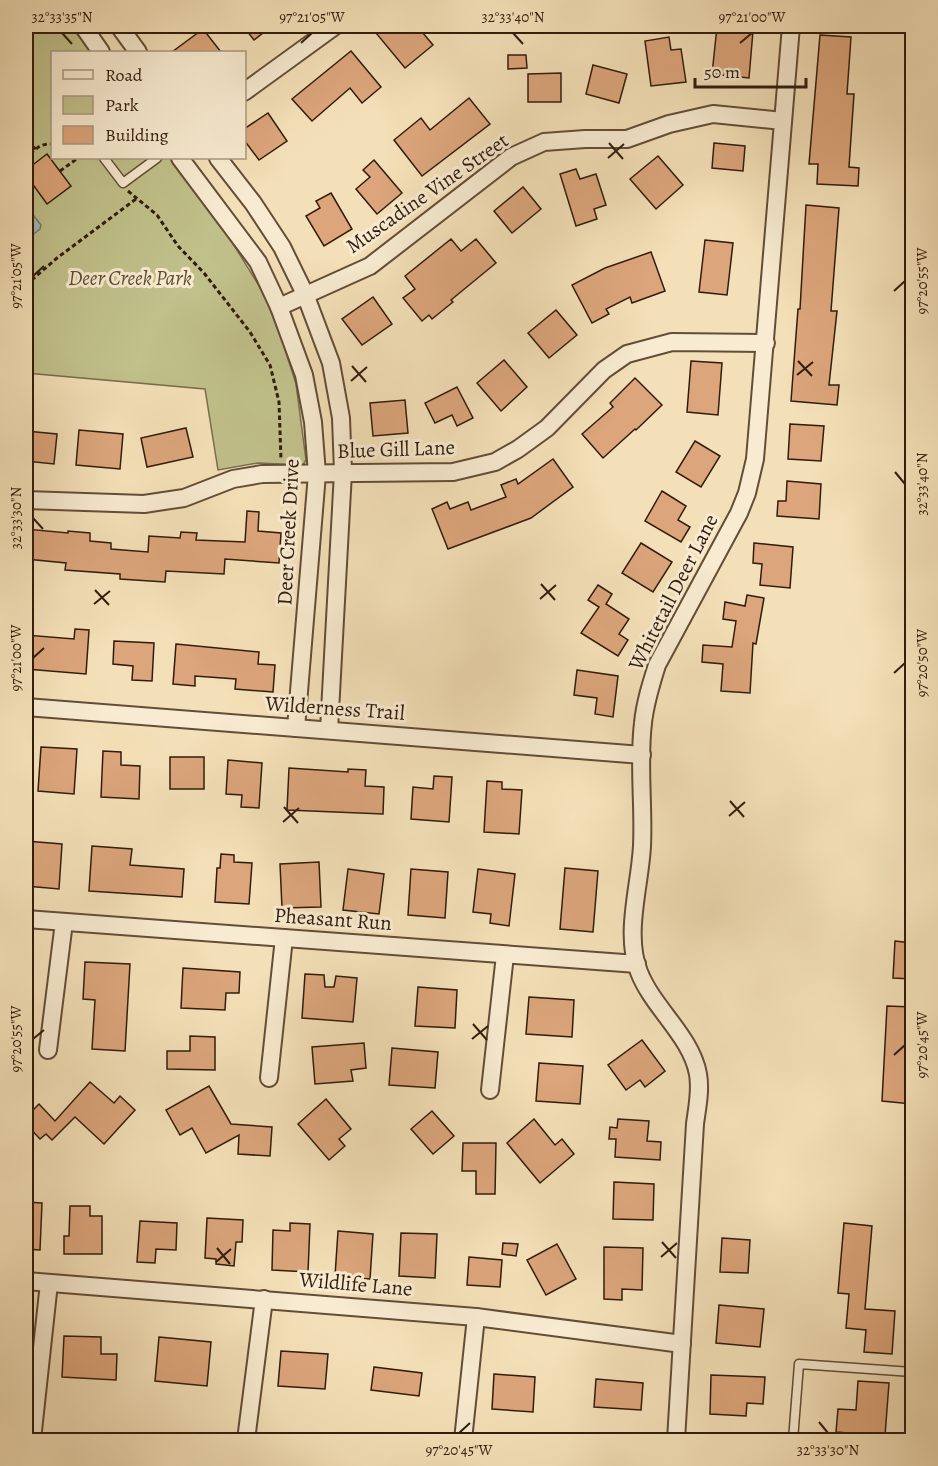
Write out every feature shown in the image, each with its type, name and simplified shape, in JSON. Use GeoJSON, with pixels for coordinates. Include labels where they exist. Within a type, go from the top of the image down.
{"type":"FeatureCollection","features":[{"type":"Feature","properties":{"kind":"street"},"geometry":{"type":"LineString","coordinates":[[82,26],[100,51]]}},
{"type":"Feature","properties":{"kind":"street"},"geometry":{"type":"LineString","coordinates":[[119,26],[137,51]]}},
{"type":"Feature","properties":{"kind":"street"},"geometry":{"type":"LineString","coordinates":[[246,91],[335,26]]}},
{"type":"Feature","properties":{"kind":"street","name":"Whitetail Deer Lane"},"geometry":{"type":"LineString","coordinates":[[676,1440],[699,1089],[693,1056],[640,974],[637,964],[634,928],[642,845],[642,723],[648,691],[657,665],[739,513],[747,493],[755,459],[791,26]]}},
{"type":"Feature","properties":{"kind":"street","name":"Muscadine Vine Street"},"geometry":{"type":"LineString","coordinates":[[279,307],[370,266],[511,157],[544,142],[627,139],[669,124],[713,114],[783,121]]}},
{"type":"Feature","properties":{"kind":"street","name":"Deer Creek Drive"},"geometry":{"type":"LineString","coordinates":[[181,159],[258,262],[279,307],[304,375],[313,422],[317,474],[296,728]]}},
{"type":"Feature","properties":{"kind":"street"},"geometry":{"type":"LineString","coordinates":[[219,159],[253,203],[282,247],[305,294],[331,363],[341,418],[343,472],[329,730]]}},
{"type":"Feature","properties":{"kind":"street","name":"Blue Gill Lane"},"geometry":{"type":"LineString","coordinates":[[26,500],[144,504],[184,498],[233,479],[262,474],[453,472],[495,462],[518,449],[547,428],[603,370],[627,354],[672,342],[766,343]]}},
{"type":"Feature","properties":{"kind":"street","name":"Wilderness Trail"},"geometry":{"type":"LineString","coordinates":[[26,707],[642,755]]}},
{"type":"Feature","properties":{"kind":"street","name":"Pheasant Run"},"geometry":{"type":"LineString","coordinates":[[26,919],[637,964]]}},
{"type":"Feature","properties":{"kind":"street"},"geometry":{"type":"LineString","coordinates":[[48,1050],[64,922]]}},
{"type":"Feature","properties":{"kind":"street"},"geometry":{"type":"LineString","coordinates":[[269,1078],[284,938]]}},
{"type":"Feature","properties":{"kind":"street"},"geometry":{"type":"LineString","coordinates":[[490,1090],[505,955]]}},
{"type":"Feature","properties":{"kind":"street","name":"Wildlife Lane"},"geometry":{"type":"LineString","coordinates":[[26,1281],[476,1317],[682,1344]]}},
{"type":"Feature","properties":{"kind":"street"},"geometry":{"type":"LineString","coordinates":[[32,1440],[49,1282]]}},
{"type":"Feature","properties":{"kind":"street"},"geometry":{"type":"LineString","coordinates":[[246,1440],[264,1299]]}},
{"type":"Feature","properties":{"kind":"street"},"geometry":{"type":"LineString","coordinates":[[463,1440],[476,1317]]}},
{"type":"Feature","properties":{"kind":"lane"},"geometry":{"type":"LineString","coordinates":[[105,159],[123,183],[156,159]]}},
{"type":"Feature","properties":{"kind":"lane"},"geometry":{"type":"LineString","coordinates":[[793,1440],[800,1364],[912,1372]]}},
{"type":"Feature","properties":{"kind":"path"},"geometry":{"type":"LineString","coordinates":[[26,142],[36,149]]}},
{"type":"Feature","properties":{"kind":"path"},"geometry":{"type":"LineString","coordinates":[[26,160],[36,149],[44,144],[51,144]]}},
{"type":"Feature","properties":{"kind":"path"},"geometry":{"type":"LineString","coordinates":[[60,171],[75,159]]}},
{"type":"Feature","properties":{"kind":"path"},"geometry":{"type":"LineString","coordinates":[[123,183],[136,199],[157,215],[178,246],[204,273],[250,332],[270,365],[279,402],[281,460],[290,460]]}},
{"type":"Feature","properties":{"kind":"path"},"geometry":{"type":"LineString","coordinates":[[26,285],[57,258],[136,199]]}},
{"type":"Feature","properties":{"kind":"green space","name":"Deer Creek Park"},"geometry":{"type":"Polygon","coordinates":[[[26,26],[71,26],[90,51],[51,51],[51,159],[171,159],[222,226],[271,305],[296,384],[306,460],[303,465],[258,463],[218,470],[205,389],[26,373],[26,26]]]}},
{"type":"Feature","properties":{"kind":"water"},"geometry":{"type":"Polygon","coordinates":[[[26,206],[41,225],[40,229],[26,240],[26,206]]]}},
{"type":"Feature","properties":{"kind":"building"},"geometry":{"type":"Polygon","coordinates":[[[243,26],[272,26],[254,40],[243,26]]]}},
{"type":"Feature","properties":{"kind":"building"},"geometry":{"type":"Polygon","coordinates":[[[386,26],[417,26],[433,45],[405,68],[376,33],[386,26]]]}},
{"type":"Feature","properties":{"kind":"building"},"geometry":{"type":"Polygon","coordinates":[[[717,27],[753,31],[749,78],[712,74],[717,27]]]}},
{"type":"Feature","properties":{"kind":"building"},"geometry":{"type":"Polygon","coordinates":[[[203,29],[220,51],[173,51],[203,29]]]}},
{"type":"Feature","properties":{"kind":"building"},"geometry":{"type":"Polygon","coordinates":[[[820,35],[851,37],[847,94],[854,94],[849,167],[859,168],[858,186],[817,184],[818,164],[809,164],[820,35]]]}},
{"type":"Feature","properties":{"kind":"building"},"geometry":{"type":"Polygon","coordinates":[[[669,37],[671,50],[681,49],[686,82],[651,86],[645,41],[669,37]]]}},
{"type":"Feature","properties":{"kind":"building"},"geometry":{"type":"Polygon","coordinates":[[[351,51],[381,87],[362,103],[350,88],[312,121],[292,99],[351,51]]]}},
{"type":"Feature","properties":{"kind":"building"},"geometry":{"type":"Polygon","coordinates":[[[508,55],[526,55],[527,68],[508,69],[508,55]]]}},
{"type":"Feature","properties":{"kind":"building"},"geometry":{"type":"Polygon","coordinates":[[[593,65],[627,74],[619,103],[586,94],[593,65]]]}},
{"type":"Feature","properties":{"kind":"building"},"geometry":{"type":"Polygon","coordinates":[[[561,73],[561,102],[528,102],[528,74],[561,73]]]}},
{"type":"Feature","properties":{"kind":"building"},"geometry":{"type":"Polygon","coordinates":[[[469,98],[490,124],[422,176],[394,140],[421,118],[430,130],[469,98]]]}},
{"type":"Feature","properties":{"kind":"building"},"geometry":{"type":"Polygon","coordinates":[[[268,113],[287,141],[259,160],[246,143],[246,128],[268,113]]]}},
{"type":"Feature","properties":{"kind":"building"},"geometry":{"type":"Polygon","coordinates":[[[714,143],[745,146],[743,171],[712,168],[714,143]]]}},
{"type":"Feature","properties":{"kind":"building"},"geometry":{"type":"Polygon","coordinates":[[[47,154],[71,186],[47,204],[26,175],[26,170],[47,154]]]}},
{"type":"Feature","properties":{"kind":"building"},"geometry":{"type":"Polygon","coordinates":[[[658,156],[683,185],[656,209],[630,179],[658,156]]]}},
{"type":"Feature","properties":{"kind":"building"},"geometry":{"type":"Polygon","coordinates":[[[374,160],[402,193],[377,214],[356,189],[370,177],[363,170],[374,160]]]}},
{"type":"Feature","properties":{"kind":"building"},"geometry":{"type":"Polygon","coordinates":[[[576,169],[580,179],[596,174],[606,205],[594,209],[597,219],[576,226],[560,174],[576,169]]]}},
{"type":"Feature","properties":{"kind":"building"},"geometry":{"type":"Polygon","coordinates":[[[523,187],[541,209],[512,233],[494,211],[523,187]]]}},
{"type":"Feature","properties":{"kind":"building"},"geometry":{"type":"Polygon","coordinates":[[[331,193],[352,229],[324,246],[306,216],[320,208],[316,201],[331,193]]]}},
{"type":"Feature","properties":{"kind":"building"},"geometry":{"type":"Polygon","coordinates":[[[806,205],[839,208],[831,311],[837,311],[829,385],[839,385],[837,405],[791,401],[798,309],[800,309],[806,205]]]}},
{"type":"Feature","properties":{"kind":"building"},"geometry":{"type":"Polygon","coordinates":[[[451,239],[461,251],[476,239],[496,263],[432,319],[429,315],[422,321],[403,298],[415,289],[405,276],[451,239]]]}},
{"type":"Feature","properties":{"kind":"building"},"geometry":{"type":"Polygon","coordinates":[[[705,240],[733,243],[727,295],[699,292],[705,240]]]}},
{"type":"Feature","properties":{"kind":"building"},"geometry":{"type":"Polygon","coordinates":[[[651,252],[665,291],[632,303],[630,297],[606,309],[609,314],[592,323],[572,285],[605,268],[651,252]]]}},
{"type":"Feature","properties":{"kind":"building"},"geometry":{"type":"Polygon","coordinates":[[[373,297],[392,324],[362,345],[342,319],[373,297]]]}},
{"type":"Feature","properties":{"kind":"building"},"geometry":{"type":"Polygon","coordinates":[[[556,310],[577,335],[549,358],[528,333],[556,310]]]}},
{"type":"Feature","properties":{"kind":"building"},"geometry":{"type":"Polygon","coordinates":[[[504,360],[527,387],[501,411],[477,383],[504,360]]]}},
{"type":"Feature","properties":{"kind":"building"},"geometry":{"type":"Polygon","coordinates":[[[691,361],[722,363],[718,415],[687,412],[691,361]]]}},
{"type":"Feature","properties":{"kind":"building"},"geometry":{"type":"Polygon","coordinates":[[[635,378],[662,405],[603,458],[582,434],[613,407],[610,403],[635,378]]]}},
{"type":"Feature","properties":{"kind":"building"},"geometry":{"type":"Polygon","coordinates":[[[457,387],[473,418],[457,426],[452,415],[435,423],[425,403],[457,387]]]}},
{"type":"Feature","properties":{"kind":"building"},"geometry":{"type":"Polygon","coordinates":[[[405,400],[408,433],[373,436],[370,403],[405,400]]]}},
{"type":"Feature","properties":{"kind":"building"},"geometry":{"type":"Polygon","coordinates":[[[790,424],[824,426],[821,461],[788,459],[790,424]]]}},
{"type":"Feature","properties":{"kind":"building"},"geometry":{"type":"Polygon","coordinates":[[[186,428],[193,457],[147,467],[141,438],[186,428]]]}},
{"type":"Feature","properties":{"kind":"building"},"geometry":{"type":"Polygon","coordinates":[[[79,430],[123,434],[120,469],[76,465],[79,430]]]}},
{"type":"Feature","properties":{"kind":"building"},"geometry":{"type":"Polygon","coordinates":[[[26,431],[57,434],[54,464],[26,461],[26,431]]]}},
{"type":"Feature","properties":{"kind":"building"},"geometry":{"type":"Polygon","coordinates":[[[695,441],[720,456],[701,487],[676,472],[695,441]]]}},
{"type":"Feature","properties":{"kind":"building"},"geometry":{"type":"Polygon","coordinates":[[[553,459],[573,487],[531,518],[448,549],[432,509],[447,502],[450,509],[468,502],[471,510],[506,497],[501,485],[516,479],[518,484],[553,459]]]}},
{"type":"Feature","properties":{"kind":"building"},"geometry":{"type":"Polygon","coordinates":[[[787,481],[821,484],[819,519],[777,516],[778,501],[786,501],[787,481]]]}},
{"type":"Feature","properties":{"kind":"building"},"geometry":{"type":"Polygon","coordinates":[[[662,491],[686,506],[678,520],[690,527],[681,542],[645,521],[662,491]]]}},
{"type":"Feature","properties":{"kind":"building"},"geometry":{"type":"Polygon","coordinates":[[[247,511],[259,512],[258,531],[281,533],[279,563],[225,559],[224,574],[166,571],[165,582],[120,579],[120,574],[65,570],[66,563],[26,559],[26,529],[90,533],[90,541],[111,543],[111,549],[148,552],[149,536],[180,538],[181,532],[197,533],[196,540],[245,542],[247,511]]]}},
{"type":"Feature","properties":{"kind":"building"},"geometry":{"type":"Polygon","coordinates":[[[641,543],[672,562],[653,592],[622,573],[641,543]]]}},
{"type":"Feature","properties":{"kind":"building"},"geometry":{"type":"Polygon","coordinates":[[[754,543],[793,547],[790,588],[760,585],[762,564],[753,563],[754,543]]]}},
{"type":"Feature","properties":{"kind":"building"},"geometry":{"type":"Polygon","coordinates":[[[598,585],[612,594],[606,604],[629,619],[619,634],[628,640],[618,656],[581,633],[599,607],[588,600],[598,585]]]}},
{"type":"Feature","properties":{"kind":"building"},"geometry":{"type":"Polygon","coordinates":[[[747,595],[764,598],[756,644],[753,643],[750,693],[721,691],[723,664],[702,662],[703,645],[732,647],[736,621],[723,619],[725,602],[745,606],[747,595]]]}},
{"type":"Feature","properties":{"kind":"building"},"geometry":{"type":"Polygon","coordinates":[[[75,629],[89,630],[86,674],[26,669],[26,635],[74,639],[75,629]]]}},
{"type":"Feature","properties":{"kind":"building"},"geometry":{"type":"Polygon","coordinates":[[[114,641],[154,643],[152,681],[132,680],[133,666],[113,664],[114,641]]]}},
{"type":"Feature","properties":{"kind":"building"},"geometry":{"type":"Polygon","coordinates":[[[176,644],[259,652],[258,664],[275,665],[273,692],[235,689],[236,679],[195,676],[195,686],[173,684],[176,644]]]}},
{"type":"Feature","properties":{"kind":"building"},"geometry":{"type":"Polygon","coordinates":[[[577,670],[618,676],[613,717],[595,714],[597,698],[574,695],[577,670]]]}},
{"type":"Feature","properties":{"kind":"building"},"geometry":{"type":"Polygon","coordinates":[[[41,747],[77,749],[74,794],[38,791],[41,747]]]}},
{"type":"Feature","properties":{"kind":"building"},"geometry":{"type":"Polygon","coordinates":[[[103,751],[121,752],[121,765],[140,766],[139,799],[101,797],[103,751]]]}},
{"type":"Feature","properties":{"kind":"building"},"geometry":{"type":"Polygon","coordinates":[[[170,757],[204,757],[204,789],[170,789],[170,757]]]}},
{"type":"Feature","properties":{"kind":"building"},"geometry":{"type":"Polygon","coordinates":[[[228,760],[262,763],[259,808],[241,807],[242,795],[226,794],[228,760]]]}},
{"type":"Feature","properties":{"kind":"building"},"geometry":{"type":"Polygon","coordinates":[[[289,768],[348,772],[348,769],[366,770],[365,786],[384,787],[383,814],[287,810],[289,768]]]}},
{"type":"Feature","properties":{"kind":"building"},"geometry":{"type":"Polygon","coordinates":[[[434,776],[452,777],[449,822],[411,819],[413,787],[433,789],[434,776]]]}},
{"type":"Feature","properties":{"kind":"building"},"geometry":{"type":"Polygon","coordinates":[[[487,781],[502,782],[502,789],[522,790],[519,834],[484,832],[487,781]]]}},
{"type":"Feature","properties":{"kind":"building"},"geometry":{"type":"Polygon","coordinates":[[[26,841],[62,844],[59,889],[26,886],[26,841]]]}},
{"type":"Feature","properties":{"kind":"building"},"geometry":{"type":"Polygon","coordinates":[[[92,846],[132,849],[130,865],[184,869],[182,897],[89,891],[92,846]]]}},
{"type":"Feature","properties":{"kind":"building"},"geometry":{"type":"Polygon","coordinates":[[[221,854],[234,855],[234,862],[252,863],[249,904],[215,902],[217,868],[220,868],[221,854]]]}},
{"type":"Feature","properties":{"kind":"building"},"geometry":{"type":"Polygon","coordinates":[[[319,862],[321,907],[282,908],[280,864],[319,862]]]}},
{"type":"Feature","properties":{"kind":"building"},"geometry":{"type":"Polygon","coordinates":[[[565,868],[598,871],[593,932],[560,929],[565,868]]]}},
{"type":"Feature","properties":{"kind":"building"},"geometry":{"type":"Polygon","coordinates":[[[348,869],[384,874],[379,914],[343,910],[348,869]]]}},
{"type":"Feature","properties":{"kind":"building"},"geometry":{"type":"Polygon","coordinates":[[[411,869],[448,872],[445,918],[408,915],[411,869]]]}},
{"type":"Feature","properties":{"kind":"building"},"geometry":{"type":"Polygon","coordinates":[[[478,869],[515,874],[509,926],[490,923],[491,914],[473,912],[478,869]]]}},
{"type":"Feature","properties":{"kind":"building"},"geometry":{"type":"Polygon","coordinates":[[[895,941],[912,943],[912,979],[893,978],[895,941]]]}},
{"type":"Feature","properties":{"kind":"building"},"geometry":{"type":"Polygon","coordinates":[[[85,962],[130,964],[125,1051],[92,1049],[95,1000],[83,999],[85,962]]]}},
{"type":"Feature","properties":{"kind":"building"},"geometry":{"type":"Polygon","coordinates":[[[183,968],[240,972],[239,993],[226,993],[225,1010],[181,1008],[183,968]]]}},
{"type":"Feature","properties":{"kind":"building"},"geometry":{"type":"Polygon","coordinates":[[[305,974],[324,975],[325,987],[334,987],[336,976],[357,978],[353,1022],[302,1018],[305,974]]]}},
{"type":"Feature","properties":{"kind":"building"},"geometry":{"type":"Polygon","coordinates":[[[418,987],[457,990],[455,1028],[415,1026],[418,987]]]}},
{"type":"Feature","properties":{"kind":"building"},"geometry":{"type":"Polygon","coordinates":[[[529,997],[574,1000],[572,1037],[526,1034],[529,997]]]}},
{"type":"Feature","properties":{"kind":"building"},"geometry":{"type":"Polygon","coordinates":[[[887,1006],[912,1007],[910,1069],[912,1069],[912,1104],[882,1101],[887,1006]]]}},
{"type":"Feature","properties":{"kind":"building"},"geometry":{"type":"Polygon","coordinates":[[[190,1036],[215,1037],[215,1070],[167,1069],[167,1051],[190,1051],[190,1036]]]}},
{"type":"Feature","properties":{"kind":"building"},"geometry":{"type":"Polygon","coordinates":[[[642,1040],[665,1071],[645,1087],[640,1080],[626,1090],[608,1065],[642,1040]]]}},
{"type":"Feature","properties":{"kind":"building"},"geometry":{"type":"Polygon","coordinates":[[[364,1043],[366,1068],[351,1070],[353,1081],[315,1084],[312,1047],[364,1043]]]}},
{"type":"Feature","properties":{"kind":"building"},"geometry":{"type":"Polygon","coordinates":[[[392,1048],[438,1052],[435,1088],[389,1085],[392,1048]]]}},
{"type":"Feature","properties":{"kind":"building"},"geometry":{"type":"Polygon","coordinates":[[[539,1063],[583,1066],[580,1104],[536,1101],[539,1063]]]}},
{"type":"Feature","properties":{"kind":"building"},"geometry":{"type":"Polygon","coordinates":[[[90,1082],[114,1103],[120,1096],[135,1110],[104,1144],[75,1117],[52,1140],[46,1134],[40,1139],[26,1124],[26,1117],[39,1104],[55,1121],[90,1082]]]}},
{"type":"Feature","properties":{"kind":"building"},"geometry":{"type":"Polygon","coordinates":[[[209,1086],[231,1124],[272,1127],[270,1156],[238,1154],[239,1135],[206,1153],[192,1128],[180,1135],[166,1110],[209,1086]]]}},
{"type":"Feature","properties":{"kind":"building"},"geometry":{"type":"Polygon","coordinates":[[[326,1099],[351,1129],[339,1139],[345,1146],[329,1160],[298,1124],[326,1099]]]}},
{"type":"Feature","properties":{"kind":"building"},"geometry":{"type":"Polygon","coordinates":[[[432,1111],[454,1136],[433,1154],[411,1129],[432,1111]]]}},
{"type":"Feature","properties":{"kind":"building"},"geometry":{"type":"Polygon","coordinates":[[[534,1119],[555,1145],[562,1139],[574,1154],[540,1183],[507,1143],[534,1119]]]}},
{"type":"Feature","properties":{"kind":"building"},"geometry":{"type":"Polygon","coordinates":[[[618,1119],[649,1121],[647,1141],[661,1142],[660,1160],[615,1157],[616,1139],[609,1139],[610,1127],[617,1128],[618,1119]]]}},
{"type":"Feature","properties":{"kind":"building"},"geometry":{"type":"Polygon","coordinates":[[[463,1143],[496,1143],[495,1194],[476,1194],[476,1171],[462,1171],[463,1143]]]}},
{"type":"Feature","properties":{"kind":"building"},"geometry":{"type":"Polygon","coordinates":[[[614,1182],[654,1184],[653,1220],[613,1219],[614,1182]]]}},
{"type":"Feature","properties":{"kind":"building"},"geometry":{"type":"Polygon","coordinates":[[[26,1202],[42,1203],[40,1250],[26,1249],[26,1202]]]}},
{"type":"Feature","properties":{"kind":"building"},"geometry":{"type":"Polygon","coordinates":[[[70,1206],[90,1206],[90,1216],[102,1216],[102,1254],[64,1254],[64,1236],[69,1236],[70,1206]]]}},
{"type":"Feature","properties":{"kind":"building"},"geometry":{"type":"Polygon","coordinates":[[[207,1218],[243,1220],[242,1242],[236,1242],[234,1266],[216,1264],[216,1259],[205,1258],[207,1218]]]}},
{"type":"Feature","properties":{"kind":"building"},"geometry":{"type":"Polygon","coordinates":[[[140,1221],[177,1223],[176,1250],[156,1249],[155,1263],[137,1262],[140,1221]]]}},
{"type":"Feature","properties":{"kind":"building"},"geometry":{"type":"Polygon","coordinates":[[[290,1223],[310,1224],[308,1272],[272,1270],[273,1230],[290,1231],[290,1223]]]}},
{"type":"Feature","properties":{"kind":"building"},"geometry":{"type":"Polygon","coordinates":[[[844,1223],[872,1226],[865,1309],[895,1311],[892,1354],[864,1352],[866,1330],[846,1328],[849,1294],[838,1293],[844,1223]]]}},
{"type":"Feature","properties":{"kind":"building"},"geometry":{"type":"Polygon","coordinates":[[[338,1231],[373,1234],[370,1279],[335,1276],[338,1231]]]}},
{"type":"Feature","properties":{"kind":"building"},"geometry":{"type":"Polygon","coordinates":[[[401,1233],[437,1234],[435,1278],[399,1276],[401,1233]]]}},
{"type":"Feature","properties":{"kind":"building"},"geometry":{"type":"Polygon","coordinates":[[[722,1238],[750,1240],[748,1273],[720,1272],[722,1238]]]}},
{"type":"Feature","properties":{"kind":"building"},"geometry":{"type":"Polygon","coordinates":[[[503,1243],[518,1244],[516,1256],[502,1254],[503,1243]]]}},
{"type":"Feature","properties":{"kind":"building"},"geometry":{"type":"Polygon","coordinates":[[[557,1244],[576,1279],[546,1295],[527,1260],[557,1244]]]}},
{"type":"Feature","properties":{"kind":"building"},"geometry":{"type":"Polygon","coordinates":[[[604,1247],[643,1248],[642,1290],[622,1289],[622,1300],[604,1299],[604,1247]]]}},
{"type":"Feature","properties":{"kind":"building"},"geometry":{"type":"Polygon","coordinates":[[[469,1257],[502,1260],[500,1287],[467,1285],[469,1257]]]}},
{"type":"Feature","properties":{"kind":"building"},"geometry":{"type":"Polygon","coordinates":[[[719,1305],[764,1309],[760,1347],[716,1343],[719,1305]]]}},
{"type":"Feature","properties":{"kind":"building"},"geometry":{"type":"Polygon","coordinates":[[[64,1336],[101,1337],[101,1354],[117,1354],[116,1380],[62,1377],[64,1336]]]}},
{"type":"Feature","properties":{"kind":"building"},"geometry":{"type":"Polygon","coordinates":[[[159,1337],[211,1342],[207,1386],[155,1381],[159,1337]]]}},
{"type":"Feature","properties":{"kind":"building"},"geometry":{"type":"Polygon","coordinates":[[[281,1351],[328,1354],[325,1389],[278,1386],[281,1351]]]}},
{"type":"Feature","properties":{"kind":"building"},"geometry":{"type":"Polygon","coordinates":[[[374,1367],[422,1373],[419,1396],[371,1390],[374,1367]]]}},
{"type":"Feature","properties":{"kind":"building"},"geometry":{"type":"Polygon","coordinates":[[[494,1374],[535,1377],[533,1412],[492,1409],[494,1374]]]}},
{"type":"Feature","properties":{"kind":"building"},"geometry":{"type":"Polygon","coordinates":[[[711,1375],[765,1377],[763,1404],[747,1403],[746,1416],[710,1414],[711,1375]]]}},
{"type":"Feature","properties":{"kind":"building"},"geometry":{"type":"Polygon","coordinates":[[[596,1379],[643,1383],[641,1410],[594,1407],[596,1379]]]}},
{"type":"Feature","properties":{"kind":"building"},"geometry":{"type":"Polygon","coordinates":[[[858,1381],[889,1383],[885,1436],[836,1432],[838,1409],[856,1410],[858,1381]]]}}]}
